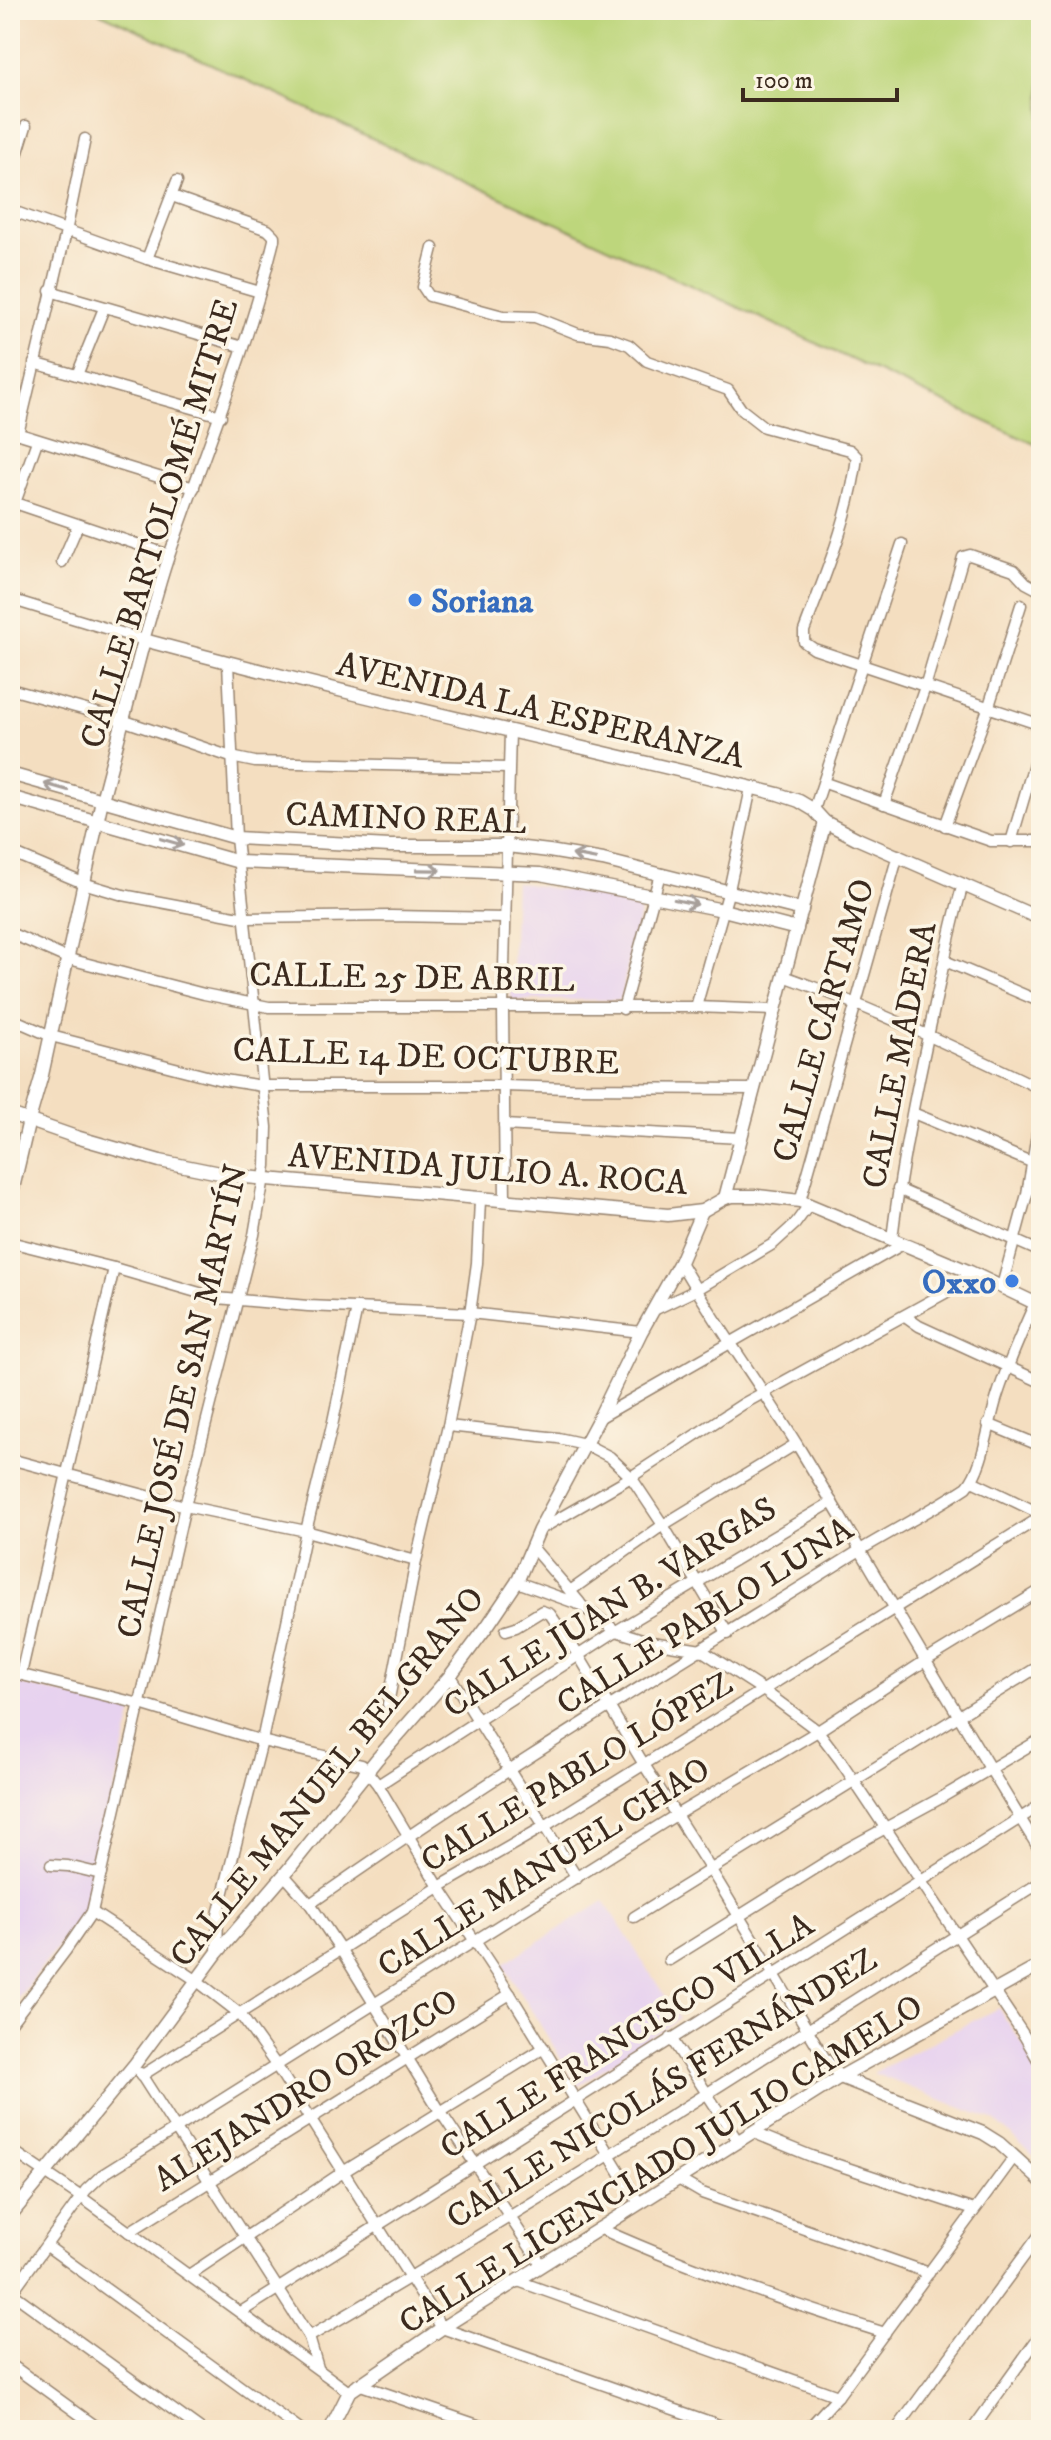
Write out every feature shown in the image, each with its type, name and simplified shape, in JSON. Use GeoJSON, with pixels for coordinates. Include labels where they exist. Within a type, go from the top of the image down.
{"type":"FeatureCollection","features":[{"type":"Feature","properties":{"kind":"street"},"geometry":{"type":"LineString","coordinates":[[10,178],[26,126]]}},
{"type":"Feature","properties":{"kind":"street"},"geometry":{"type":"LineString","coordinates":[[85,139],[66,232],[14,433],[194,488]]}},
{"type":"Feature","properties":{"kind":"street"},"geometry":{"type":"LineString","coordinates":[[147,259],[177,181]]}},
{"type":"Feature","properties":{"kind":"street","name":"CALLE BARTOLOMÉ MITRE"},"geometry":{"type":"LineString","coordinates":[[10,1201],[42,1075],[122,720],[169,555],[221,416],[274,236],[268,230],[172,196]]}},
{"type":"Feature","properties":{"kind":"street"},"geometry":{"type":"LineString","coordinates":[[10,210],[147,259],[260,292]]}},
{"type":"Feature","properties":{"kind":"street"},"geometry":{"type":"LineString","coordinates":[[433,248],[423,287],[429,296],[503,316],[535,317],[578,334],[610,338],[629,345],[647,361],[728,390],[741,409],[764,427],[850,450],[857,457],[840,531],[802,638],[806,646],[1041,725]]}},
{"type":"Feature","properties":{"kind":"street"},"geometry":{"type":"LineString","coordinates":[[50,291],[243,347]]}},
{"type":"Feature","properties":{"kind":"street"},"geometry":{"type":"LineString","coordinates":[[77,375],[104,308]]}},
{"type":"Feature","properties":{"kind":"street"},"geometry":{"type":"LineString","coordinates":[[34,363],[221,416]]}},
{"type":"Feature","properties":{"kind":"street"},"geometry":{"type":"LineString","coordinates":[[10,517],[37,441]]}},
{"type":"Feature","properties":{"kind":"street"},"geometry":{"type":"LineString","coordinates":[[15,503],[169,555]]}},
{"type":"Feature","properties":{"kind":"street"},"geometry":{"type":"LineString","coordinates":[[62,562],[78,525]]}},
{"type":"Feature","properties":{"kind":"street"},"geometry":{"type":"LineString","coordinates":[[814,810],[902,544]]}},
{"type":"Feature","properties":{"kind":"street"},"geometry":{"type":"LineString","coordinates":[[884,804],[925,687],[962,560],[967,555],[1014,570],[1026,583],[1041,591]]}},
{"type":"Feature","properties":{"kind":"street","name":"AVENIDA LA ESPERANZA"},"geometry":{"type":"LineString","coordinates":[[10,599],[228,663],[799,801],[814,810],[825,822],[858,839],[1041,919]]}},
{"type":"Feature","properties":{"kind":"street"},"geometry":{"type":"LineString","coordinates":[[945,826],[988,709],[1021,605]]}},
{"type":"Feature","properties":{"kind":"street","name":"CALLE JOSÉ DE SAN MARTÍN"},"geometry":{"type":"LineString","coordinates":[[10,2024],[92,1912],[185,1506],[254,1235],[264,1181],[267,1146],[236,838],[228,663]]}},
{"type":"Feature","properties":{"kind":"street"},"geometry":{"type":"LineString","coordinates":[[10,689],[122,720],[231,757],[272,763],[508,768]]}},
{"type":"Feature","properties":{"kind":"street"},"geometry":{"type":"LineString","coordinates":[[505,1201],[503,1008],[510,731]]}},
{"type":"Feature","properties":{"kind":"street"},"geometry":{"type":"LineString","coordinates":[[1011,842],[1041,740]]}},
{"type":"Feature","properties":{"kind":"street","name":"CAMINO REAL"},"geometry":{"type":"LineString","coordinates":[[10,774],[236,838],[390,846],[507,846],[575,855],[802,910]]}},
{"type":"Feature","properties":{"kind":"street"},"geometry":{"type":"LineString","coordinates":[[825,783],[991,841],[1041,841]]}},
{"type":"Feature","properties":{"kind":"street"},"geometry":{"type":"LineString","coordinates":[[696,1007],[729,890],[751,788]]}},
{"type":"Feature","properties":{"kind":"street","name":"CAMINO REAL"},"geometry":{"type":"LineString","coordinates":[[10,797],[239,862],[505,871],[557,877],[723,910],[797,929]]}},
{"type":"Feature","properties":{"kind":"street"},"geometry":{"type":"LineString","coordinates":[[725,1198],[825,822]]}},
{"type":"Feature","properties":{"kind":"street"},"geometry":{"type":"LineString","coordinates":[[10,852],[83,883],[123,895],[245,918],[505,918]]}},
{"type":"Feature","properties":{"kind":"street","name":"CALLE CÁRTAMO"},"geometry":{"type":"LineString","coordinates":[[804,1203],[855,1001],[898,855]]}},
{"type":"Feature","properties":{"kind":"street"},"geometry":{"type":"LineString","coordinates":[[623,1009],[660,874]]}},
{"type":"Feature","properties":{"kind":"street","name":"CALLE MADERA"},"geometry":{"type":"LineString","coordinates":[[897,1241],[898,1189],[951,924],[963,884]]}},
{"type":"Feature","properties":{"kind":"street","name":"CALLE 25 DE ABRIL"},"geometry":{"type":"LineString","coordinates":[[10,933],[69,959],[253,1004],[290,1008],[696,1007],[774,1010]]}},
{"type":"Feature","properties":{"kind":"street"},"geometry":{"type":"LineString","coordinates":[[945,961],[1041,1002]]}},
{"type":"Feature","properties":{"kind":"street"},"geometry":{"type":"LineString","coordinates":[[784,976],[855,1001],[1041,1089]]}},
{"type":"Feature","properties":{"kind":"street","name":"CALLE 14 DE OCTUBRE"},"geometry":{"type":"LineString","coordinates":[[10,1018],[51,1036],[218,1079],[262,1086],[754,1089]]}},
{"type":"Feature","properties":{"kind":"street"},"geometry":{"type":"LineString","coordinates":[[1002,1286],[1027,1194],[1041,1111]]}},
{"type":"Feature","properties":{"kind":"street"},"geometry":{"type":"LineString","coordinates":[[913,1113],[1031,1162]]}},
{"type":"Feature","properties":{"kind":"street","name":"AVENIDA JULIO A. ROCA"},"geometry":{"type":"LineString","coordinates":[[10,1114],[160,1161],[264,1181],[668,1215],[702,1211],[725,1198],[758,1196],[804,1203],[970,1272],[1038,1304]]}},
{"type":"Feature","properties":{"kind":"street"},"geometry":{"type":"LineString","coordinates":[[504,1125],[740,1138]]}},
{"type":"Feature","properties":{"kind":"street"},"geometry":{"type":"LineString","coordinates":[[898,1189],[1041,1252]]}},
{"type":"Feature","properties":{"kind":"street"},"geometry":{"type":"LineString","coordinates":[[388,1704],[470,1313],[477,1263],[480,1200]]}},
{"type":"Feature","properties":{"kind":"street"},"geometry":{"type":"LineString","coordinates":[[654,1310],[696,1290],[773,1244],[795,1224],[804,1203]]}},
{"type":"Feature","properties":{"kind":"street","name":"CALLE MANUEL BELGRANO"},"geometry":{"type":"LineString","coordinates":[[10,2216],[44,2173],[138,2070],[196,1980],[367,1771],[450,1676],[517,1582],[539,1530],[680,1262],[702,1211]]}},
{"type":"Feature","properties":{"kind":"street"},"geometry":{"type":"LineString","coordinates":[[599,1418],[897,1241]]}},
{"type":"Feature","properties":{"kind":"street"},"geometry":{"type":"LineString","coordinates":[[10,1242],[114,1268],[198,1294],[237,1300],[470,1313],[641,1332]]}},
{"type":"Feature","properties":{"kind":"street"},"geometry":{"type":"LineString","coordinates":[[680,1262],[832,1502],[957,1717],[1041,1852]]}},
{"type":"Feature","properties":{"kind":"street"},"geometry":{"type":"LineString","coordinates":[[114,1268],[68,1473],[16,1673],[140,1704],[262,1741],[362,1765],[378,1785],[639,2203]]}},
{"type":"Feature","properties":{"kind":"street"},"geometry":{"type":"LineString","coordinates":[[539,1530],[631,1477],[717,1420],[905,1316],[960,1283],[970,1272]]}},
{"type":"Feature","properties":{"kind":"street"},"geometry":{"type":"LineString","coordinates":[[1038,1304],[1007,1366],[972,1481],[1041,1515]]}},
{"type":"Feature","properties":{"kind":"street"},"geometry":{"type":"LineString","coordinates":[[217,1953],[218,1915],[262,1741],[357,1308]]}},
{"type":"Feature","properties":{"kind":"street"},"geometry":{"type":"LineString","coordinates":[[905,1316],[919,1326],[1041,1382]]}},
{"type":"Feature","properties":{"kind":"street"},"geometry":{"type":"LineString","coordinates":[[988,1424],[1041,1446]]}},
{"type":"Feature","properties":{"kind":"street"},"geometry":{"type":"LineString","coordinates":[[448,1426],[558,1438],[585,1444],[610,1457],[631,1477],[728,1634]]}},
{"type":"Feature","properties":{"kind":"street"},"geometry":{"type":"LineString","coordinates":[[570,1591],[663,1525],[796,1444]]}},
{"type":"Feature","properties":{"kind":"street"},"geometry":{"type":"LineString","coordinates":[[10,1459],[185,1506],[306,1531],[416,1561]]}},
{"type":"Feature","properties":{"kind":"street","name":"CALLE PABLO LUNA"},"geometry":{"type":"LineString","coordinates":[[310,1904],[510,1769],[953,1496],[972,1481]]}},
{"type":"Feature","properties":{"kind":"street","name":"CALLE JUAN B. VARGAS"},"geometry":{"type":"LineString","coordinates":[[378,1785],[616,1631],[832,1502]]}},
{"type":"Feature","properties":{"kind":"street","name":"CALLE PABLO LÓPEZ"},"geometry":{"type":"LineString","coordinates":[[138,2070],[240,2014],[439,1887],[545,1826],[1041,1515]]}},
{"type":"Feature","properties":{"kind":"street"},"geometry":{"type":"LineString","coordinates":[[532,1547],[581,1605],[616,1631],[652,1642],[701,1650],[763,1690],[818,1731],[1040,2059]]}},
{"type":"Feature","properties":{"kind":"street"},"geometry":{"type":"LineString","coordinates":[[517,1582],[581,1605]]}},
{"type":"Feature","properties":{"kind":"street","name":"CALLE MANUEL CHAO"},"geometry":{"type":"LineString","coordinates":[[11,2294],[86,2190],[102,2175],[1041,1590]]}},
{"type":"Feature","properties":{"kind":"street"},"geometry":{"type":"LineString","coordinates":[[506,1630],[544,1611],[550,1614],[711,1870],[772,1974],[840,2077],[967,2125],[999,2143],[1041,2181]]}},
{"type":"Feature","properties":{"kind":"street"},"geometry":{"type":"LineString","coordinates":[[634,1917],[1041,1665]]}},
{"type":"Feature","properties":{"kind":"street"},"geometry":{"type":"LineString","coordinates":[[450,1676],[577,1878]]}},
{"type":"Feature","properties":{"kind":"street"},"geometry":{"type":"LineString","coordinates":[[669,1960],[845,1850],[1041,1739]]}},
{"type":"Feature","properties":{"kind":"street","name":"CALLE FRANCISCO VILLA"},"geometry":{"type":"LineString","coordinates":[[241,2312],[1041,1805]]}},
{"type":"Feature","properties":{"kind":"street"},"geometry":{"type":"LineString","coordinates":[[51,1865],[101,1874]]}},
{"type":"Feature","properties":{"kind":"street"},"geometry":{"type":"LineString","coordinates":[[284,1875],[310,1904],[341,1950],[440,2111],[541,2264]]}},
{"type":"Feature","properties":{"kind":"street","name":"CALLE NICOLÁS FERNÁNDEZ"},"geometry":{"type":"LineString","coordinates":[[309,2337],[608,2155],[1041,1882]]}},
{"type":"Feature","properties":{"kind":"street"},"geometry":{"type":"LineString","coordinates":[[92,1912],[196,1980],[240,2014],[276,2065],[442,2328],[733,2430]]}},
{"type":"Feature","properties":{"kind":"street","name":"CALLE LICENCIADO JULIO CAMELO"},"geometry":{"type":"LineString","coordinates":[[330,2430],[353,2388],[442,2328],[840,2077],[1041,1965]]}},
{"type":"Feature","properties":{"kind":"street","name":"ALEJANDRO OROZCO"},"geometry":{"type":"LineString","coordinates":[[129,2232],[510,1994]]}},
{"type":"Feature","properties":{"kind":"street"},"geometry":{"type":"LineString","coordinates":[[671,2038],[737,2140]]}},
{"type":"Feature","properties":{"kind":"street"},"geometry":{"type":"LineString","coordinates":[[189,2275],[343,2172],[544,2048]]}},
{"type":"Feature","properties":{"kind":"street"},"geometry":{"type":"LineString","coordinates":[[138,2070],[309,2337],[318,2368]]}},
{"type":"Feature","properties":{"kind":"street"},"geometry":{"type":"LineString","coordinates":[[752,2132],[811,2156],[974,2210]]}},
{"type":"Feature","properties":{"kind":"street"},"geometry":{"type":"LineString","coordinates":[[10,2149],[318,2368],[353,2388],[492,2430]]}},
{"type":"Feature","properties":{"kind":"street"},"geometry":{"type":"LineString","coordinates":[[807,2430],[838,2396],[1014,2157]]}},
{"type":"Feature","properties":{"kind":"street"},"geometry":{"type":"LineString","coordinates":[[678,2179],[702,2193],[929,2273]]}},
{"type":"Feature","properties":{"kind":"street"},"geometry":{"type":"LineString","coordinates":[[599,2228],[758,2291],[885,2333]]}},
{"type":"Feature","properties":{"kind":"street"},"geometry":{"type":"LineString","coordinates":[[896,2430],[1041,2233]]}},
{"type":"Feature","properties":{"kind":"street"},"geometry":{"type":"LineString","coordinates":[[47,2246],[300,2430]]}},
{"type":"Feature","properties":{"kind":"street"},"geometry":{"type":"LineString","coordinates":[[518,2281],[838,2396]]}},
{"type":"Feature","properties":{"kind":"street"},"geometry":{"type":"LineString","coordinates":[[11,2294],[201,2430]]}},
{"type":"Feature","properties":{"kind":"street"},"geometry":{"type":"LineString","coordinates":[[972,2430],[1041,2334]]}},
{"type":"Feature","properties":{"kind":"street"},"geometry":{"type":"LineString","coordinates":[[10,2364],[101,2430]]}},
{"type":"Feature","properties":{"kind":"shaded area"},"geometry":{"type":"Polygon","coordinates":[[[515,882],[642,904],[620,1000],[511,1000],[515,882]]]}},
{"type":"Feature","properties":{"kind":"shaded area"},"geometry":{"type":"Polygon","coordinates":[[[10,1682],[133,1711],[85,1910],[10,2009],[10,1682]]]}},
{"type":"Feature","properties":{"kind":"shaded area"},"geometry":{"type":"Polygon","coordinates":[[[604,1901],[679,2018],[578,2086],[503,1964],[604,1901]]]}},
{"type":"Feature","properties":{"kind":"shaded area"},"geometry":{"type":"Polygon","coordinates":[[[998,2008],[1041,2074],[1041,2163],[996,2121],[873,2073],[998,2008]]]}},
{"type":"Feature","properties":{"kind":"green space"},"geometry":{"type":"Polygon","coordinates":[[[94,10],[1041,10],[1041,447],[94,10]]]}},
{"type":"Feature","properties":{"kind":"place","name":"Soriana"},"geometry":{"type":"Point","coordinates":[415,600]}},
{"type":"Feature","properties":{"kind":"place","name":"Oxxo"},"geometry":{"type":"Point","coordinates":[1012,1281]}}]}
